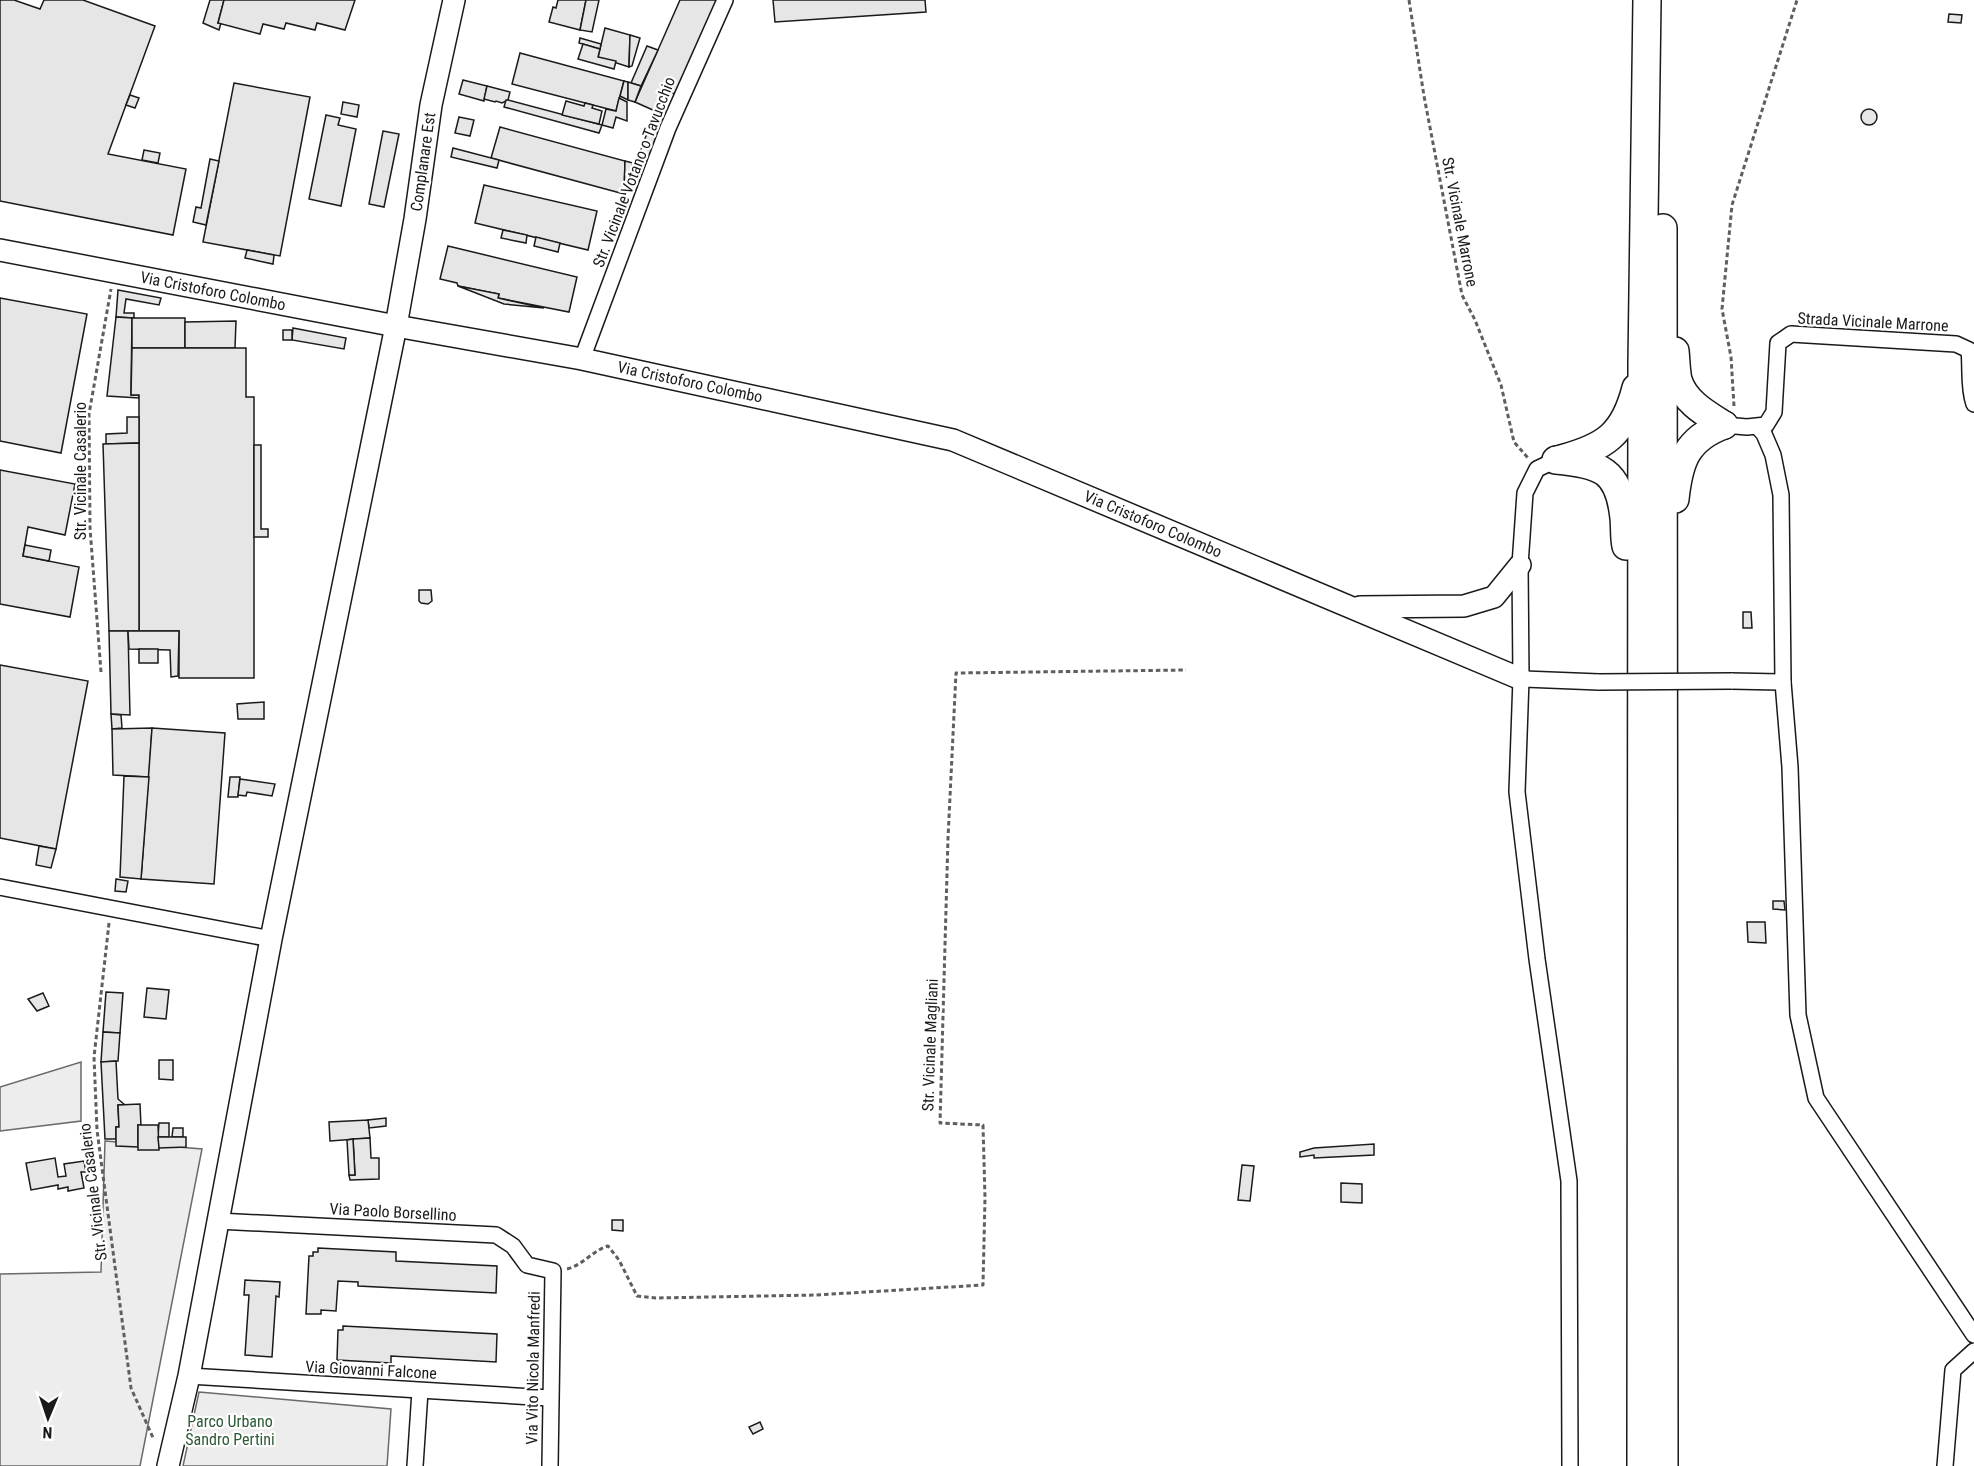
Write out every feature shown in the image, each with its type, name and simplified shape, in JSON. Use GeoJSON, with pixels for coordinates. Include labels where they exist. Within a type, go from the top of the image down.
{"type":"FeatureCollection","features":[{"type":"Feature","properties":{"kind":"highway"},"geometry":{"type":"LineString","coordinates":[[1641,1466],[1642,364],[1647,0]]}},
{"type":"Feature","properties":{"kind":"highway"},"geometry":{"type":"LineString","coordinates":[[1660,0],[1663,309],[1664,1466]]}},
{"type":"Feature","properties":{"kind":"highway"},"geometry":{"type":"LineString","coordinates":[[1663,309],[1672,333],[1678,379],[1687,398],[1702,411],[1729,425]]}},
{"type":"Feature","properties":{"kind":"highway"},"geometry":{"type":"LineString","coordinates":[[1547,464],[1604,444],[1631,408],[1642,364]]}},
{"type":"Feature","properties":{"kind":"highway"},"geometry":{"type":"LineString","coordinates":[[1663,567],[1672,551],[1675,499],[1684,456],[1693,443],[1703,435],[1729,425]]}},
{"type":"Feature","properties":{"kind":"highway"},"geometry":{"type":"LineString","coordinates":[[1547,464],[1581,462],[1608,472],[1619,490],[1625,541],[1642,609]]}},
{"type":"Feature","properties":{"kind":"main road","name":"Complanare Est"},"geometry":{"type":"LineString","coordinates":[[168,1466],[189,1377],[272,939],[396,326],[415,219],[431,105],[454,0]]}},
{"type":"Feature","properties":{"kind":"main road","name":"Via Cristoforo Colombo"},"geometry":{"type":"LineString","coordinates":[[0,250],[396,326],[582,359],[952,440],[1521,679]]}},
{"type":"Feature","properties":{"kind":"main road"},"geometry":{"type":"LineString","coordinates":[[1353,608],[1464,606],[1494,597],[1521,565]]}},
{"type":"Feature","properties":{"kind":"street","name":"Str. Vicinale Votano o Tavucchio"},"geometry":{"type":"LineString","coordinates":[[582,359],[668,128],[724,0]]}},
{"type":"Feature","properties":{"kind":"street","name":"Strada Vicinale Marrone"},"geometry":{"type":"LineString","coordinates":[[1758,427],[1766,425],[1774,412],[1778,343],[1791,334],[1956,344],[1969,350],[1970,392],[1974,404]]}},
{"type":"Feature","properties":{"kind":"street"},"geometry":{"type":"LineString","coordinates":[[1729,425],[1758,427],[1764,434],[1773,455],[1781,495],[1783,682],[1790,767],[1798,1015],[1816,1098],[1974,1335]]}},
{"type":"Feature","properties":{"kind":"street"},"geometry":{"type":"LineString","coordinates":[[1547,464],[1525,492],[1521,565],[1521,679],[1517,792],[1537,958],[1569,1181],[1570,1466]]}},
{"type":"Feature","properties":{"kind":"street"},"geometry":{"type":"LineString","coordinates":[[1521,679],[1599,682],[1783,682]]}},
{"type":"Feature","properties":{"kind":"street"},"geometry":{"type":"LineString","coordinates":[[0,886],[272,939]]}},
{"type":"Feature","properties":{"kind":"street","name":"Via Paolo Borsellino"},"geometry":{"type":"LineString","coordinates":[[218,1221],[496,1235],[513,1246],[527,1265],[553,1271]]}},
{"type":"Feature","properties":{"kind":"street","name":"Via Vito Nicola Manfredi"},"geometry":{"type":"LineString","coordinates":[[550,1466],[553,1271]]}},
{"type":"Feature","properties":{"kind":"street"},"geometry":{"type":"LineString","coordinates":[[1945,1466],[1953,1370],[1974,1352]]}},
{"type":"Feature","properties":{"kind":"street","name":"Via Giovanni Falcone"},"geometry":{"type":"LineString","coordinates":[[189,1377],[550,1398]]}},
{"type":"Feature","properties":{"kind":"street"},"geometry":{"type":"LineString","coordinates":[[415,1466],[420,1391]]}},
{"type":"Feature","properties":{"kind":"path","name":"Str. Vicinale Marrone"},"geometry":{"type":"LineString","coordinates":[[1409,0],[1424,96],[1462,295],[1475,320],[1501,385],[1514,442],[1547,464]]}},
{"type":"Feature","properties":{"kind":"path"},"geometry":{"type":"LineString","coordinates":[[1729,425],[1731,357],[1722,309],[1732,205],[1797,0]]}},
{"type":"Feature","properties":{"kind":"path","name":"Str. Vicinale Casalerio"},"geometry":{"type":"LineString","coordinates":[[101,672],[90,528],[89,414],[113,272]]}},
{"type":"Feature","properties":{"kind":"path","name":"Str. Vicinale Magliani"},"geometry":{"type":"LineString","coordinates":[[553,1271],[570,1269],[585,1261],[596,1250],[608,1246],[619,1260],[637,1296],[656,1298],[816,1296],[983,1285],[985,1198],[983,1125],[940,1122],[948,838],[956,673],[1186,670]]}},
{"type":"Feature","properties":{"kind":"path","name":"Str. Vicinale Casalerio"},"geometry":{"type":"LineString","coordinates":[[111,908],[94,1057],[96,1130],[131,1388],[157,1446]]}},
{"type":"Feature","properties":{"kind":"shaded area"},"geometry":{"type":"Polygon","coordinates":[[[81,1062],[81,1121],[0,1131],[0,1087],[81,1062]]]}},
{"type":"Feature","properties":{"kind":"shaded area"},"geometry":{"type":"Polygon","coordinates":[[[105,1141],[202,1149],[140,1466],[0,1466],[0,1274],[101,1272],[105,1141]]]}},
{"type":"Feature","properties":{"kind":"shaded area","name":"Parco Urbano Sandro Pertini"},"geometry":{"type":"Polygon","coordinates":[[[199,1392],[391,1409],[387,1466],[183,1466],[199,1392]]]}},
{"type":"Feature","properties":{"kind":"building"},"geometry":{"type":"Polygon","coordinates":[[[0,0],[14,0],[40,9],[44,0],[83,0],[155,26],[108,154],[186,169],[173,235],[0,201],[0,0]]]}},
{"type":"Feature","properties":{"kind":"building"},"geometry":{"type":"Polygon","coordinates":[[[210,0],[224,0],[218,23],[221,23],[219,30],[203,23],[210,0]]]}},
{"type":"Feature","properties":{"kind":"building"},"geometry":{"type":"Polygon","coordinates":[[[224,0],[355,0],[345,30],[317,23],[315,30],[286,23],[284,29],[263,24],[260,34],[218,23],[224,0]]]}},
{"type":"Feature","properties":{"kind":"building"},"geometry":{"type":"Polygon","coordinates":[[[558,0],[586,0],[580,30],[549,22],[553,7],[556,8],[558,0]]]}},
{"type":"Feature","properties":{"kind":"building"},"geometry":{"type":"Polygon","coordinates":[[[586,0],[599,0],[592,32],[580,30],[586,0]]]}},
{"type":"Feature","properties":{"kind":"building"},"geometry":{"type":"Polygon","coordinates":[[[680,0],[717,0],[676,95],[665,89],[655,111],[635,102],[680,0]]]}},
{"type":"Feature","properties":{"kind":"building"},"geometry":{"type":"Polygon","coordinates":[[[773,0],[925,0],[926,12],[775,22],[773,0]]]}},
{"type":"Feature","properties":{"kind":"building"},"geometry":{"type":"Polygon","coordinates":[[[1949,14],[1962,15],[1961,23],[1948,22],[1949,14]]]}},
{"type":"Feature","properties":{"kind":"building"},"geometry":{"type":"Polygon","coordinates":[[[605,28],[630,35],[629,67],[598,57],[605,28]]]}},
{"type":"Feature","properties":{"kind":"building"},"geometry":{"type":"Polygon","coordinates":[[[630,35],[640,38],[632,66],[629,67],[630,35]]]}},
{"type":"Feature","properties":{"kind":"building"},"geometry":{"type":"Polygon","coordinates":[[[580,38],[601,44],[600,49],[579,43],[580,38]]]}},
{"type":"Feature","properties":{"kind":"building"},"geometry":{"type":"Polygon","coordinates":[[[583,44],[600,49],[598,57],[616,61],[614,69],[578,59],[583,44]]]}},
{"type":"Feature","properties":{"kind":"building"},"geometry":{"type":"Polygon","coordinates":[[[647,46],[658,50],[641,86],[631,83],[647,46]]]}},
{"type":"Feature","properties":{"kind":"building"},"geometry":{"type":"Polygon","coordinates":[[[520,53],[624,81],[616,111],[512,84],[520,53]]]}},
{"type":"Feature","properties":{"kind":"building"},"geometry":{"type":"Polygon","coordinates":[[[463,80],[487,86],[484,101],[459,94],[463,80]]]}},
{"type":"Feature","properties":{"kind":"building"},"geometry":{"type":"Polygon","coordinates":[[[624,81],[628,82],[628,100],[620,96],[624,81]]]}},
{"type":"Feature","properties":{"kind":"building"},"geometry":{"type":"Polygon","coordinates":[[[628,82],[641,86],[635,102],[628,100],[628,82]]]}},
{"type":"Feature","properties":{"kind":"building"},"geometry":{"type":"Polygon","coordinates":[[[234,83],[310,97],[280,256],[203,242],[234,83]]]}},
{"type":"Feature","properties":{"kind":"building"},"geometry":{"type":"Polygon","coordinates":[[[487,86],[510,92],[508,100],[502,103],[484,99],[487,86]]]}},
{"type":"Feature","properties":{"kind":"building"},"geometry":{"type":"Polygon","coordinates":[[[130,95],[139,98],[135,108],[126,105],[130,95]]]}},
{"type":"Feature","properties":{"kind":"building"},"geometry":{"type":"Polygon","coordinates":[[[619,98],[627,102],[627,121],[616,117],[613,128],[602,125],[606,109],[616,111],[619,98]]]}},
{"type":"Feature","properties":{"kind":"building"},"geometry":{"type":"Polygon","coordinates":[[[506,100],[602,125],[599,133],[504,107],[506,100]]]}},
{"type":"Feature","properties":{"kind":"building"},"geometry":{"type":"Polygon","coordinates":[[[566,101],[584,106],[585,103],[593,105],[592,108],[602,111],[599,124],[562,115],[566,101]]]}},
{"type":"Feature","properties":{"kind":"building"},"geometry":{"type":"Polygon","coordinates":[[[343,102],[359,105],[357,117],[341,114],[343,102]]]}},
{"type":"Feature","properties":{"kind":"building"},"geometry":{"type":"Polygon","coordinates":[[[1869,109],[1877,117],[1869,125],[1861,117],[1869,109]]]}},
{"type":"Feature","properties":{"kind":"building"},"geometry":{"type":"Polygon","coordinates":[[[326,115],[340,118],[338,125],[356,129],[341,206],[309,199],[326,115]]]}},
{"type":"Feature","properties":{"kind":"building"},"geometry":{"type":"Polygon","coordinates":[[[459,117],[474,120],[470,136],[455,133],[459,117]]]}},
{"type":"Feature","properties":{"kind":"building"},"geometry":{"type":"Polygon","coordinates":[[[650,125],[662,129],[650,159],[639,155],[650,125]]]}},
{"type":"Feature","properties":{"kind":"building"},"geometry":{"type":"Polygon","coordinates":[[[500,127],[625,161],[624,194],[491,158],[500,127]]]}},
{"type":"Feature","properties":{"kind":"building"},"geometry":{"type":"Polygon","coordinates":[[[383,131],[399,134],[384,207],[369,204],[383,131]]]}},
{"type":"Feature","properties":{"kind":"building"},"geometry":{"type":"Polygon","coordinates":[[[453,148],[499,160],[497,168],[451,157],[453,148]]]}},
{"type":"Feature","properties":{"kind":"building"},"geometry":{"type":"Polygon","coordinates":[[[144,150],[160,153],[158,163],[142,160],[144,150]]]}},
{"type":"Feature","properties":{"kind":"building"},"geometry":{"type":"Polygon","coordinates":[[[210,159],[219,161],[206,225],[193,222],[196,207],[201,208],[210,159]]]}},
{"type":"Feature","properties":{"kind":"building"},"geometry":{"type":"Polygon","coordinates":[[[625,161],[633,163],[625,195],[624,194],[625,161]]]}},
{"type":"Feature","properties":{"kind":"building"},"geometry":{"type":"Polygon","coordinates":[[[484,185],[597,211],[588,250],[475,223],[484,185]]]}},
{"type":"Feature","properties":{"kind":"building"},"geometry":{"type":"Polygon","coordinates":[[[503,230],[527,235],[526,243],[501,238],[503,230]]]}},
{"type":"Feature","properties":{"kind":"building"},"geometry":{"type":"Polygon","coordinates":[[[536,237],[560,243],[558,252],[534,246],[536,237]]]}},
{"type":"Feature","properties":{"kind":"building"},"geometry":{"type":"Polygon","coordinates":[[[448,246],[577,277],[569,312],[498,298],[499,294],[458,286],[457,283],[440,279],[448,246]]]}},
{"type":"Feature","properties":{"kind":"building"},"geometry":{"type":"Polygon","coordinates":[[[247,250],[274,255],[273,264],[245,258],[247,250]]]}},
{"type":"Feature","properties":{"kind":"building"},"geometry":{"type":"Polygon","coordinates":[[[458,286],[499,294],[498,298],[544,308],[504,304],[458,286]]]}},
{"type":"Feature","properties":{"kind":"building"},"geometry":{"type":"Polygon","coordinates":[[[118,290],[161,298],[159,305],[126,299],[124,313],[134,313],[134,318],[116,317],[118,290]]]}},
{"type":"Feature","properties":{"kind":"building"},"geometry":{"type":"Polygon","coordinates":[[[0,298],[87,314],[61,453],[0,441],[0,298]]]}},
{"type":"Feature","properties":{"kind":"building"},"geometry":{"type":"Polygon","coordinates":[[[116,317],[132,318],[131,395],[139,395],[139,398],[107,396],[116,317]]]}},
{"type":"Feature","properties":{"kind":"building"},"geometry":{"type":"Polygon","coordinates":[[[132,318],[185,318],[185,348],[132,348],[132,318]]]}},
{"type":"Feature","properties":{"kind":"building"},"geometry":{"type":"Polygon","coordinates":[[[236,321],[235,348],[185,348],[185,322],[236,321]]]}},
{"type":"Feature","properties":{"kind":"building"},"geometry":{"type":"Polygon","coordinates":[[[293,328],[346,338],[344,349],[292,340],[293,328]]]}},
{"type":"Feature","properties":{"kind":"building"},"geometry":{"type":"Polygon","coordinates":[[[283,330],[292,330],[292,340],[283,340],[283,330]]]}},
{"type":"Feature","properties":{"kind":"building"},"geometry":{"type":"Polygon","coordinates":[[[132,348],[246,348],[246,397],[254,397],[254,678],[179,678],[179,631],[139,631],[139,395],[131,395],[132,348]]]}},
{"type":"Feature","properties":{"kind":"building"},"geometry":{"type":"Polygon","coordinates":[[[127,417],[139,417],[139,443],[106,444],[106,434],[127,433],[127,417]]]}},
{"type":"Feature","properties":{"kind":"building"},"geometry":{"type":"Polygon","coordinates":[[[139,443],[139,631],[109,631],[103,444],[139,443]]]}},
{"type":"Feature","properties":{"kind":"building"},"geometry":{"type":"Polygon","coordinates":[[[254,445],[261,445],[261,529],[268,529],[268,537],[254,537],[254,445]]]}},
{"type":"Feature","properties":{"kind":"building"},"geometry":{"type":"Polygon","coordinates":[[[0,470],[75,484],[65,535],[28,527],[23,556],[79,567],[70,617],[0,604],[0,470]]]}},
{"type":"Feature","properties":{"kind":"building"},"geometry":{"type":"Polygon","coordinates":[[[25,545],[51,550],[49,561],[23,556],[25,545]]]}},
{"type":"Feature","properties":{"kind":"building"},"geometry":{"type":"Polygon","coordinates":[[[419,590],[431,590],[432,601],[428,604],[421,603],[419,590]]]}},
{"type":"Feature","properties":{"kind":"building"},"geometry":{"type":"Polygon","coordinates":[[[1743,612],[1751,612],[1752,628],[1743,628],[1743,612]]]}},
{"type":"Feature","properties":{"kind":"building"},"geometry":{"type":"Polygon","coordinates":[[[109,631],[128,631],[130,715],[111,714],[109,631]]]}},
{"type":"Feature","properties":{"kind":"building"},"geometry":{"type":"Polygon","coordinates":[[[128,631],[179,631],[178,676],[171,677],[170,650],[129,649],[128,631]]]}},
{"type":"Feature","properties":{"kind":"building"},"geometry":{"type":"Polygon","coordinates":[[[139,649],[158,649],[158,663],[139,663],[139,649]]]}},
{"type":"Feature","properties":{"kind":"building"},"geometry":{"type":"Polygon","coordinates":[[[0,665],[88,681],[56,849],[0,838],[0,665]]]}},
{"type":"Feature","properties":{"kind":"building"},"geometry":{"type":"Polygon","coordinates":[[[264,702],[264,719],[238,719],[237,704],[264,702]]]}},
{"type":"Feature","properties":{"kind":"building"},"geometry":{"type":"Polygon","coordinates":[[[111,714],[121,715],[122,728],[112,729],[111,714]]]}},
{"type":"Feature","properties":{"kind":"building"},"geometry":{"type":"Polygon","coordinates":[[[152,728],[149,777],[113,775],[112,729],[152,728]]]}},
{"type":"Feature","properties":{"kind":"building"},"geometry":{"type":"Polygon","coordinates":[[[152,728],[225,733],[214,884],[141,879],[152,728]]]}},
{"type":"Feature","properties":{"kind":"building"},"geometry":{"type":"Polygon","coordinates":[[[124,776],[149,777],[141,879],[120,877],[124,776]]]}},
{"type":"Feature","properties":{"kind":"building"},"geometry":{"type":"Polygon","coordinates":[[[230,777],[240,777],[238,797],[228,797],[230,777]]]}},
{"type":"Feature","properties":{"kind":"building"},"geometry":{"type":"Polygon","coordinates":[[[240,779],[275,784],[272,796],[247,792],[246,796],[238,795],[240,779]]]}},
{"type":"Feature","properties":{"kind":"building"},"geometry":{"type":"Polygon","coordinates":[[[39,846],[56,849],[51,868],[36,865],[39,846]]]}},
{"type":"Feature","properties":{"kind":"building"},"geometry":{"type":"Polygon","coordinates":[[[116,879],[128,881],[126,892],[115,891],[116,879]]]}},
{"type":"Feature","properties":{"kind":"building"},"geometry":{"type":"Polygon","coordinates":[[[1773,901],[1784,901],[1785,910],[1773,909],[1773,901]]]}},
{"type":"Feature","properties":{"kind":"building"},"geometry":{"type":"Polygon","coordinates":[[[1747,922],[1765,922],[1766,943],[1748,942],[1747,922]]]}},
{"type":"Feature","properties":{"kind":"building"},"geometry":{"type":"Polygon","coordinates":[[[147,988],[169,990],[166,1019],[144,1017],[147,988]]]}},
{"type":"Feature","properties":{"kind":"building"},"geometry":{"type":"Polygon","coordinates":[[[106,992],[123,993],[120,1033],[103,1032],[106,992]]]}},
{"type":"Feature","properties":{"kind":"building"},"geometry":{"type":"Polygon","coordinates":[[[43,993],[49,1006],[37,1011],[28,999],[43,993]]]}},
{"type":"Feature","properties":{"kind":"building"},"geometry":{"type":"Polygon","coordinates":[[[103,1032],[120,1033],[118,1061],[101,1062],[103,1032]]]}},
{"type":"Feature","properties":{"kind":"building"},"geometry":{"type":"Polygon","coordinates":[[[159,1060],[173,1060],[173,1080],[159,1079],[159,1060]]]}},
{"type":"Feature","properties":{"kind":"building"},"geometry":{"type":"Polygon","coordinates":[[[116,1061],[118,1099],[125,1105],[118,1105],[119,1127],[116,1127],[116,1139],[105,1139],[101,1062],[116,1061]]]}},
{"type":"Feature","properties":{"kind":"building"},"geometry":{"type":"Polygon","coordinates":[[[140,1104],[141,1126],[138,1125],[138,1147],[116,1146],[116,1127],[119,1127],[118,1105],[140,1104]]]}},
{"type":"Feature","properties":{"kind":"building"},"geometry":{"type":"Polygon","coordinates":[[[386,1118],[386,1126],[369,1128],[368,1120],[386,1118]]]}},
{"type":"Feature","properties":{"kind":"building"},"geometry":{"type":"Polygon","coordinates":[[[368,1120],[370,1138],[330,1141],[329,1122],[368,1120]]]}},
{"type":"Feature","properties":{"kind":"building"},"geometry":{"type":"Polygon","coordinates":[[[159,1123],[169,1123],[169,1137],[158,1137],[159,1123]]]}},
{"type":"Feature","properties":{"kind":"building"},"geometry":{"type":"Polygon","coordinates":[[[138,1125],[158,1125],[159,1150],[138,1150],[138,1125]]]}},
{"type":"Feature","properties":{"kind":"building"},"geometry":{"type":"Polygon","coordinates":[[[173,1128],[183,1128],[183,1137],[172,1137],[173,1128]]]}},
{"type":"Feature","properties":{"kind":"building"},"geometry":{"type":"Polygon","coordinates":[[[158,1137],[186,1137],[186,1147],[159,1148],[158,1137]]]}},
{"type":"Feature","properties":{"kind":"building"},"geometry":{"type":"Polygon","coordinates":[[[370,1138],[371,1158],[379,1158],[379,1179],[350,1180],[349,1175],[355,1175],[353,1139],[370,1138]]]}},
{"type":"Feature","properties":{"kind":"building"},"geometry":{"type":"Polygon","coordinates":[[[353,1139],[355,1175],[349,1175],[347,1140],[353,1139]]]}},
{"type":"Feature","properties":{"kind":"building"},"geometry":{"type":"Polygon","coordinates":[[[1374,1144],[1374,1155],[1300,1157],[1300,1152],[1314,1148],[1374,1144]]]}},
{"type":"Feature","properties":{"kind":"building"},"geometry":{"type":"Polygon","coordinates":[[[55,1158],[58,1177],[66,1176],[64,1164],[84,1161],[86,1172],[81,1172],[84,1188],[68,1191],[68,1187],[58,1189],[58,1185],[31,1190],[26,1163],[55,1158]]]}},
{"type":"Feature","properties":{"kind":"building"},"geometry":{"type":"Polygon","coordinates":[[[1242,1165],[1254,1166],[1250,1201],[1238,1200],[1242,1165]]]}},
{"type":"Feature","properties":{"kind":"building"},"geometry":{"type":"Polygon","coordinates":[[[1341,1183],[1362,1184],[1362,1203],[1341,1202],[1341,1183]]]}},
{"type":"Feature","properties":{"kind":"building"},"geometry":{"type":"Polygon","coordinates":[[[612,1220],[623,1220],[623,1231],[612,1230],[612,1220]]]}},
{"type":"Feature","properties":{"kind":"building"},"geometry":{"type":"Polygon","coordinates":[[[318,1248],[396,1252],[396,1261],[497,1266],[496,1293],[358,1286],[358,1282],[338,1281],[336,1311],[321,1310],[321,1314],[306,1314],[309,1256],[313,1256],[313,1252],[318,1252],[318,1248]]]}},
{"type":"Feature","properties":{"kind":"building"},"geometry":{"type":"Polygon","coordinates":[[[245,1280],[280,1282],[279,1297],[276,1296],[272,1357],[245,1355],[249,1295],[244,1295],[245,1280]]]}},
{"type":"Feature","properties":{"kind":"building"},"geometry":{"type":"Polygon","coordinates":[[[343,1326],[497,1334],[496,1362],[391,1356],[391,1363],[337,1360],[338,1330],[343,1330],[343,1326]]]}},
{"type":"Feature","properties":{"kind":"building"},"geometry":{"type":"Polygon","coordinates":[[[760,1422],[763,1429],[753,1434],[749,1427],[760,1422]]]}}]}
